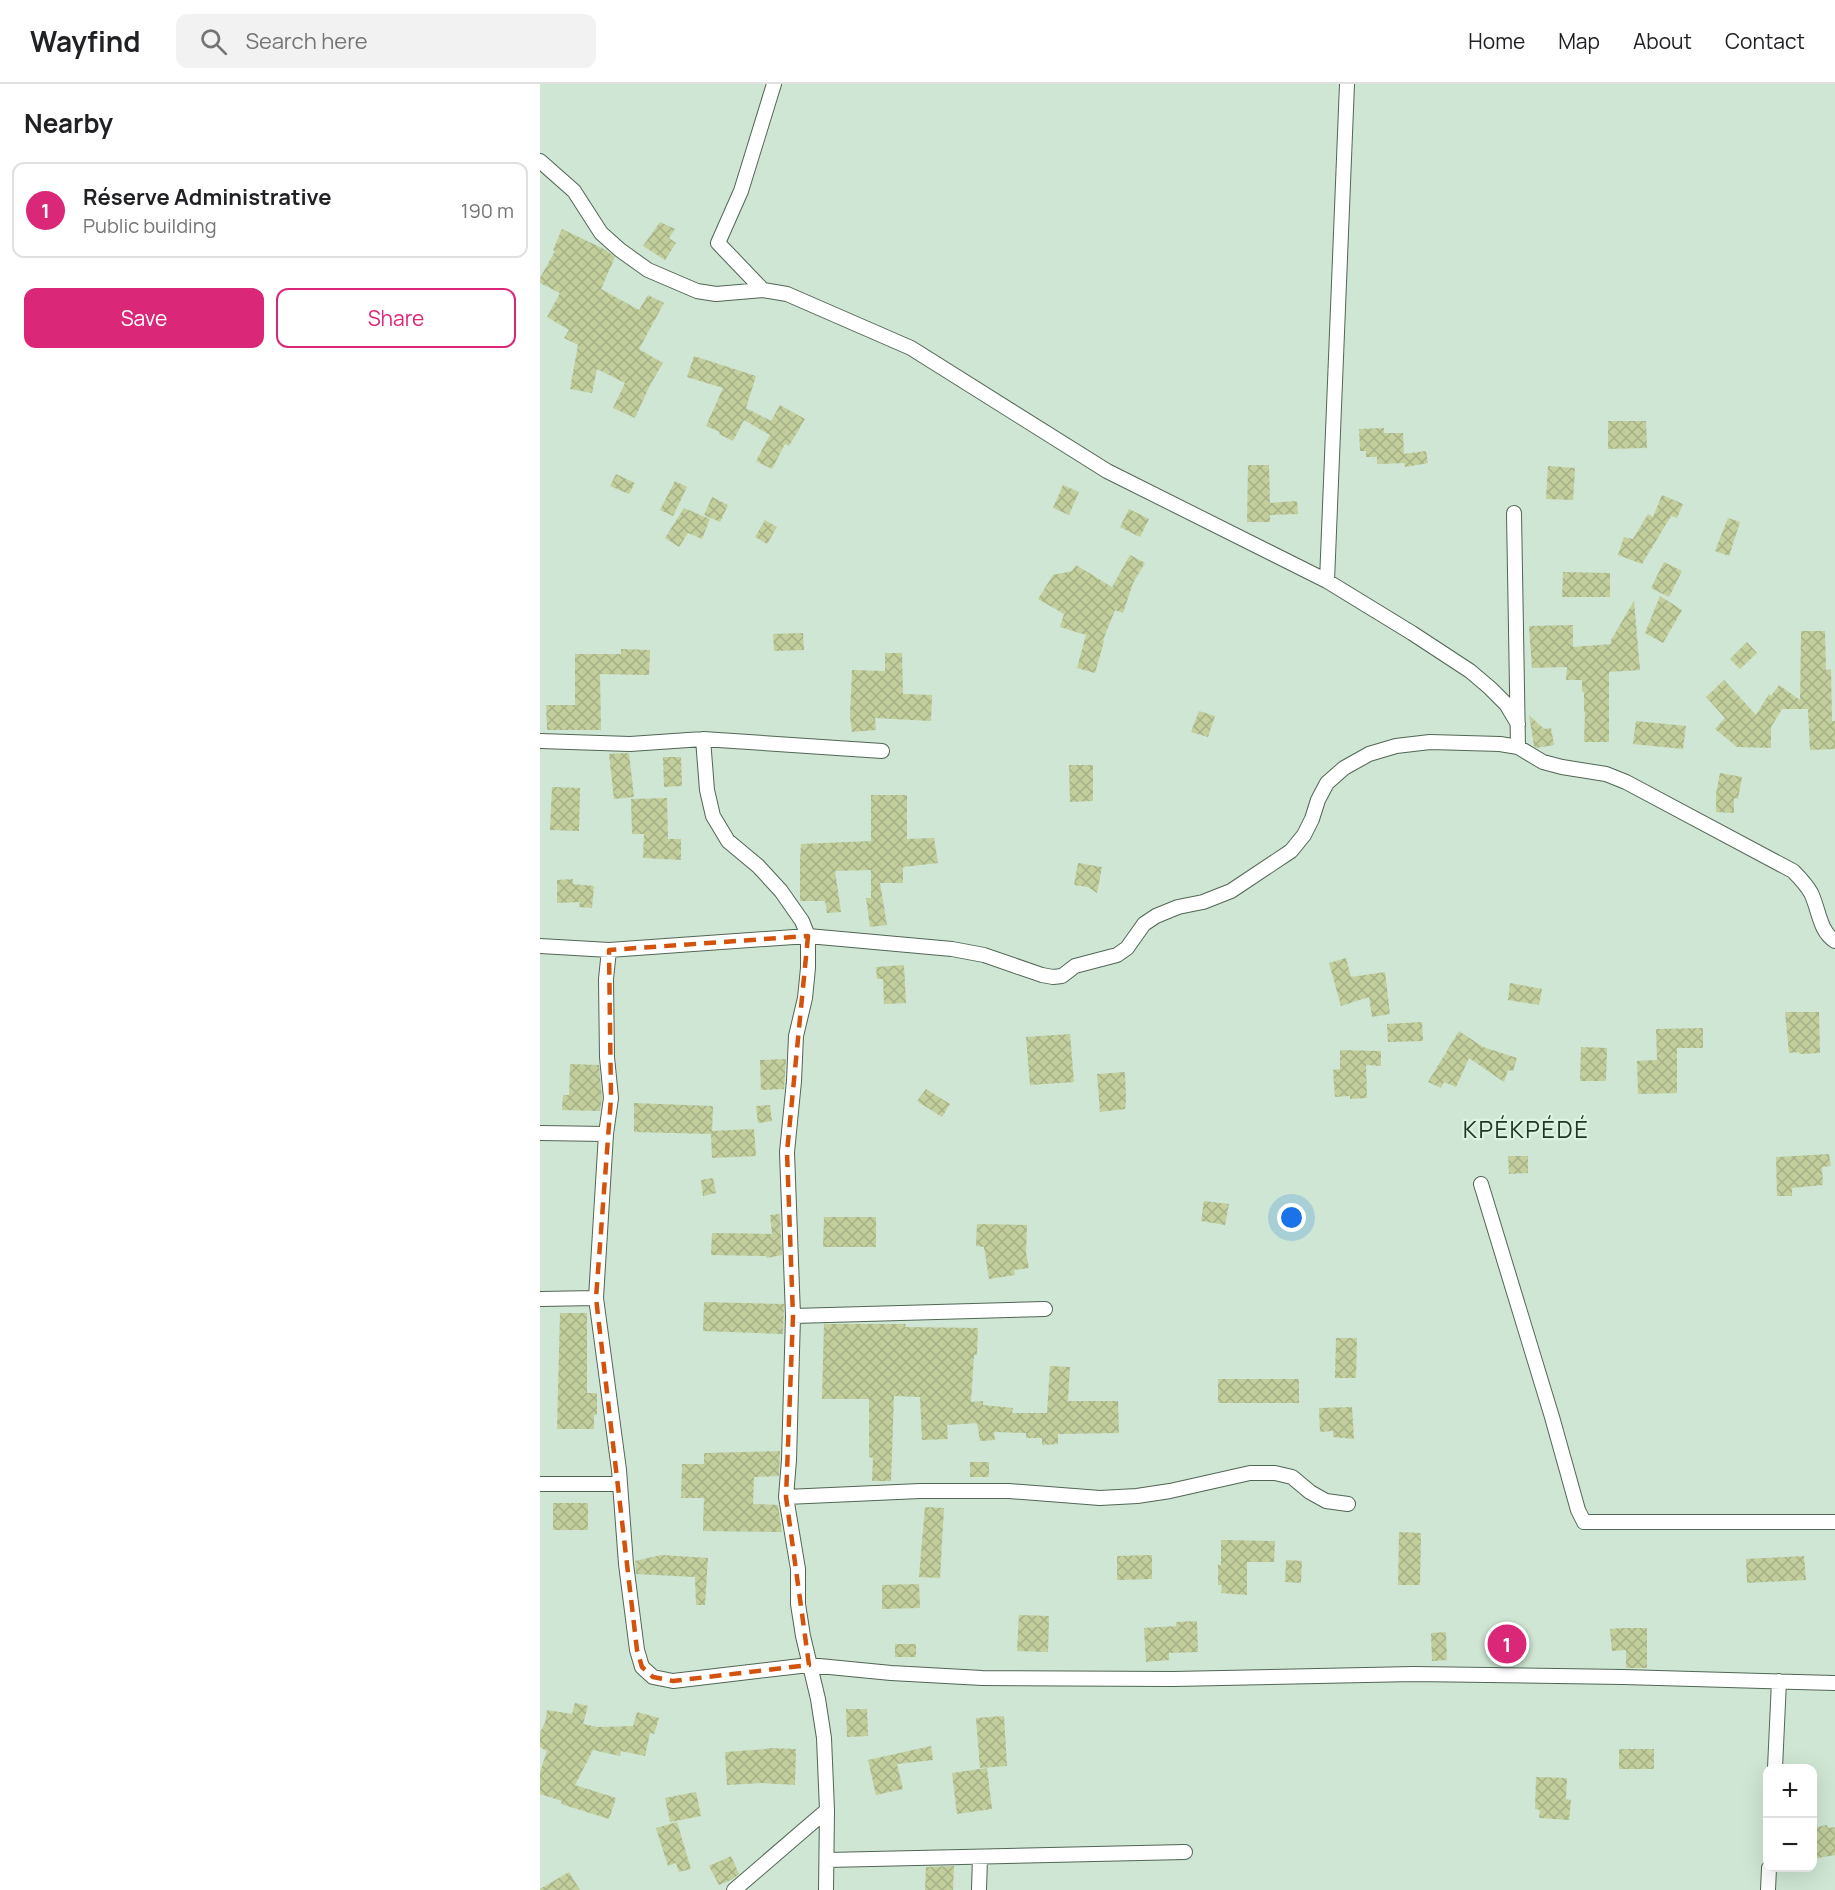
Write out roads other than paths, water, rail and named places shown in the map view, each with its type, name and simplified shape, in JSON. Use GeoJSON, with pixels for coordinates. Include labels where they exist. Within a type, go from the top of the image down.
{"type":"FeatureCollection","features":[{"type":"Feature","properties":{"kind":"street"},"geometry":{"type":"LineString","coordinates":[[763,290],[718,243],[741,191],[774,84]]}},
{"type":"Feature","properties":{"kind":"street"},"geometry":{"type":"LineString","coordinates":[[1327,581],[1347,84]]}},
{"type":"Feature","properties":{"kind":"street"},"geometry":{"type":"LineString","coordinates":[[540,161],[573,192],[601,233],[648,270],[697,291],[716,294],[763,290],[787,294],[911,348],[1107,471],[1327,581],[1412,633],[1470,671],[1490,688],[1506,704],[1518,724]]}},
{"type":"Feature","properties":{"kind":"street"},"geometry":{"type":"LineString","coordinates":[[1514,513],[1518,747]]}},
{"type":"Feature","properties":{"kind":"street"},"geometry":{"type":"LineString","coordinates":[[703,739],[707,790],[713,816],[728,841],[758,866],[781,891],[802,921],[808,936],[808,968],[805,998],[796,1036],[787,1152],[793,1316],[786,1497],[798,1569],[800,1614],[824,1738],[827,1810],[826,1890]]}},
{"type":"Feature","properties":{"kind":"street"},"geometry":{"type":"LineString","coordinates":[[540,741],[630,744],[703,739],[882,751]]}},
{"type":"Feature","properties":{"kind":"street"},"geometry":{"type":"LineString","coordinates":[[540,946],[609,950],[808,936],[952,949],[984,955],[1042,975],[1062,976],[1075,966],[1117,955],[1127,948],[1144,924],[1156,916],[1231,891],[1291,851],[1304,835],[1327,783],[1344,768],[1369,754],[1396,746],[1430,742],[1500,744],[1518,747],[1544,762],[1606,774],[1626,782],[1792,871],[1803,881],[1812,895],[1824,930],[1835,941]]}},
{"type":"Feature","properties":{"kind":"street"},"geometry":{"type":"LineString","coordinates":[[609,950],[606,990],[607,1057],[611,1098],[606,1134],[596,1298],[620,1484],[626,1564],[637,1650],[642,1667],[653,1677],[673,1681],[809,1665],[891,1673],[982,1678],[1173,1679],[1414,1674],[1835,1683]]}},
{"type":"Feature","properties":{"kind":"street"},"geometry":{"type":"LineString","coordinates":[[540,1133],[606,1134]]}},
{"type":"Feature","properties":{"kind":"street"},"geometry":{"type":"LineString","coordinates":[[1481,1185],[1578,1510],[1584,1522],[1835,1521]]}},
{"type":"Feature","properties":{"kind":"street"},"geometry":{"type":"LineString","coordinates":[[540,1299],[596,1298]]}},
{"type":"Feature","properties":{"kind":"street"},"geometry":{"type":"LineString","coordinates":[[793,1316],[1045,1309]]}},
{"type":"Feature","properties":{"kind":"street"},"geometry":{"type":"LineString","coordinates":[[786,1497],[920,1491],[1009,1491],[1100,1498],[1170,1491],[1250,1473],[1275,1473],[1292,1477],[1310,1492],[1326,1501],[1348,1504]]}},
{"type":"Feature","properties":{"kind":"street"},"geometry":{"type":"LineString","coordinates":[[540,1484],[620,1484]]}},
{"type":"Feature","properties":{"kind":"street"},"geometry":{"type":"LineString","coordinates":[[1774,1764],[1779,1681]]}},
{"type":"Feature","properties":{"kind":"street"},"geometry":{"type":"LineString","coordinates":[[734,1890],[827,1810]]}},
{"type":"Feature","properties":{"kind":"street"},"geometry":{"type":"LineString","coordinates":[[827,1860],[1185,1852]]}},
{"type":"Feature","properties":{"kind":"street"},"geometry":{"type":"LineString","coordinates":[[979,1890],[980,1857]]}},
{"type":"Feature","properties":{"kind":"street"},"geometry":{"type":"LineString","coordinates":[[1768,1890],[1770,1872]]}},
{"type":"Feature","properties":{"kind":"place","name":"Réserve Administrative"},"geometry":{"type":"Point","coordinates":[1507,1644]}},
{"type":"Feature","properties":{"kind":"district","name":"KPÉKPÉDÉ"},"geometry":{"type":"Point","coordinates":[1526,1130]}}]}
